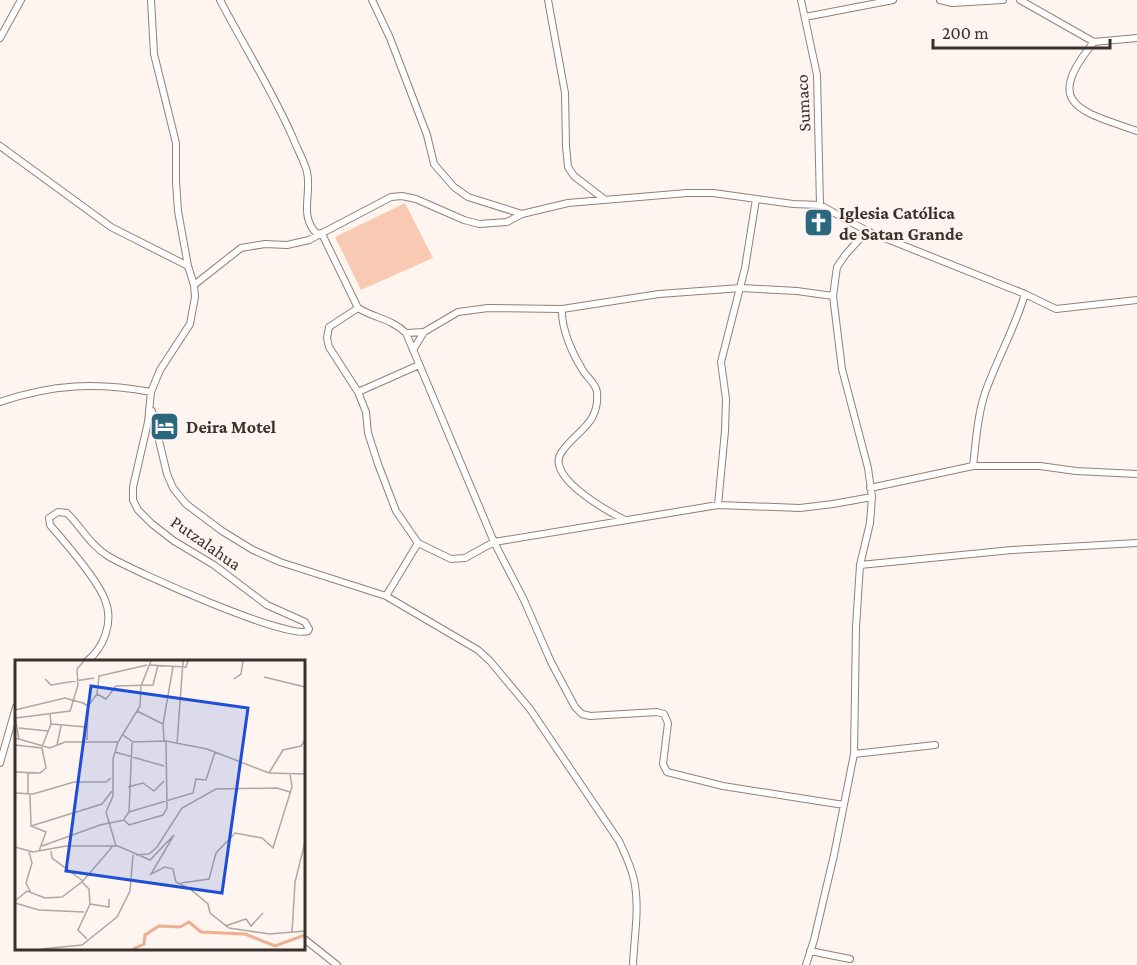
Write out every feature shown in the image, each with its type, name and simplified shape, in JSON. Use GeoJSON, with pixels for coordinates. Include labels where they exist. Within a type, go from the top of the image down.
{"type":"FeatureCollection","features":[{"type":"Feature","properties":{"kind":"street"},"geometry":{"type":"LineString","coordinates":[[0,38],[21,0]]}},
{"type":"Feature","properties":{"kind":"street","name":"Putzalahua"},"geometry":{"type":"LineString","coordinates":[[88,660],[104,639],[108,611],[105,599],[98,588],[50,525],[49,518],[58,512],[67,513],[89,539],[108,556],[224,609],[266,624],[301,633],[309,629],[305,622],[267,606],[214,566],[174,541],[138,510],[133,500],[133,487],[151,392],[160,370],[190,324],[195,297],[177,201],[176,143],[154,54],[151,0]]}},
{"type":"Feature","properties":{"kind":"street"},"geometry":{"type":"LineString","coordinates":[[220,0],[278,105],[294,140],[307,172],[309,192],[306,212],[309,223],[316,233],[322,234]]}},
{"type":"Feature","properties":{"kind":"street"},"geometry":{"type":"LineString","coordinates":[[372,0],[390,38],[423,126],[434,164],[454,187],[468,196],[522,214]]}},
{"type":"Feature","properties":{"kind":"street"},"geometry":{"type":"LineString","coordinates":[[548,0],[566,93],[568,167],[574,176],[604,199]]}},
{"type":"Feature","properties":{"kind":"street","name":"Sumaco"},"geometry":{"type":"LineString","coordinates":[[801,0],[817,75],[820,205]]}},
{"type":"Feature","properties":{"kind":"street"},"geometry":{"type":"LineString","coordinates":[[805,17],[890,0]]}},
{"type":"Feature","properties":{"kind":"street"},"geometry":{"type":"LineString","coordinates":[[940,0],[952,3],[1003,0]]}},
{"type":"Feature","properties":{"kind":"street"},"geometry":{"type":"LineString","coordinates":[[1020,0],[1094,42],[1137,38]]}},
{"type":"Feature","properties":{"kind":"street"},"geometry":{"type":"LineString","coordinates":[[1094,42],[1077,62],[1069,92],[1072,102],[1098,117],[1137,130]]}},
{"type":"Feature","properties":{"kind":"street"},"geometry":{"type":"LineString","coordinates":[[0,146],[111,227],[188,266]]}},
{"type":"Feature","properties":{"kind":"street"},"geometry":{"type":"LineString","coordinates":[[194,285],[242,248],[265,244],[296,244],[322,234],[391,197],[402,196],[416,199],[464,220],[479,224],[507,222],[522,214],[568,203],[712,193],[793,204],[820,205],[867,231],[1025,294],[1056,309],[1137,300]]}},
{"type":"Feature","properties":{"kind":"street"},"geometry":{"type":"LineString","coordinates":[[718,504],[726,399],[720,362],[741,288],[756,199]]}},
{"type":"Feature","properties":{"kind":"street"},"geometry":{"type":"LineString","coordinates":[[806,965],[834,855],[854,754],[856,627],[860,565],[870,523],[872,497],[868,468],[842,369],[833,296],[837,267],[867,231]]}},
{"type":"Feature","properties":{"kind":"street"},"geometry":{"type":"LineString","coordinates":[[322,234],[358,308],[369,316],[398,325],[406,333],[494,542],[575,707],[582,714],[602,716],[657,712],[664,714],[668,723],[663,769],[667,772],[723,786],[844,805]]}},
{"type":"Feature","properties":{"kind":"street"},"geometry":{"type":"LineString","coordinates":[[406,333],[423,332],[458,312],[471,309],[562,309],[659,294],[741,288],[833,296]]}},
{"type":"Feature","properties":{"kind":"street"},"geometry":{"type":"LineString","coordinates":[[973,466],[979,420],[986,393],[1016,322],[1025,294]]}},
{"type":"Feature","properties":{"kind":"street"},"geometry":{"type":"LineString","coordinates":[[358,308],[329,327],[328,347],[358,392],[366,412],[368,433],[396,511],[418,543],[452,558],[465,558],[494,542],[718,504],[800,508],[872,497]]}},
{"type":"Feature","properties":{"kind":"street"},"geometry":{"type":"LineString","coordinates":[[562,309],[564,326],[572,348],[580,367],[596,386],[597,393],[591,420],[561,453],[558,460],[559,468],[582,493],[625,520]]}},
{"type":"Feature","properties":{"kind":"street"},"geometry":{"type":"LineString","coordinates":[[413,350],[423,332]]}},
{"type":"Feature","properties":{"kind":"street"},"geometry":{"type":"LineString","coordinates":[[358,392],[419,365]]}},
{"type":"Feature","properties":{"kind":"street"},"geometry":{"type":"LineString","coordinates":[[0,402],[60,387],[102,386],[151,392]]}},
{"type":"Feature","properties":{"kind":"street"},"geometry":{"type":"LineString","coordinates":[[150,405],[170,482],[191,509],[253,550],[280,562],[386,596],[446,630],[478,650],[490,661],[530,709],[619,841],[634,882],[637,904],[633,965]]}},
{"type":"Feature","properties":{"kind":"street"},"geometry":{"type":"LineString","coordinates":[[870,488],[973,466],[1040,465],[1076,471],[1137,474]]}},
{"type":"Feature","properties":{"kind":"street"},"geometry":{"type":"LineString","coordinates":[[386,596],[418,543]]}},
{"type":"Feature","properties":{"kind":"street"},"geometry":{"type":"LineString","coordinates":[[860,565],[1012,550],[1137,543]]}},
{"type":"Feature","properties":{"kind":"street"},"geometry":{"type":"LineString","coordinates":[[0,763],[15,710]]}},
{"type":"Feature","properties":{"kind":"street"},"geometry":{"type":"LineString","coordinates":[[854,754],[935,745]]}},
{"type":"Feature","properties":{"kind":"street"},"geometry":{"type":"LineString","coordinates":[[304,939],[337,965]]}},
{"type":"Feature","properties":{"kind":"street"},"geometry":{"type":"LineString","coordinates":[[810,951],[850,959]]}},
{"type":"Feature","properties":{"kind":"shaded area"},"geometry":{"type":"Polygon","coordinates":[[[405,203],[433,258],[361,290],[335,237],[405,203]]]}},
{"type":"Feature","properties":{"kind":"place","name":"Iglesia Católica de Satan Grande"},"geometry":{"type":"Point","coordinates":[818,223]}},
{"type":"Feature","properties":{"kind":"place","name":"Deira Motel"},"geometry":{"type":"Point","coordinates":[165,427]}}]}
